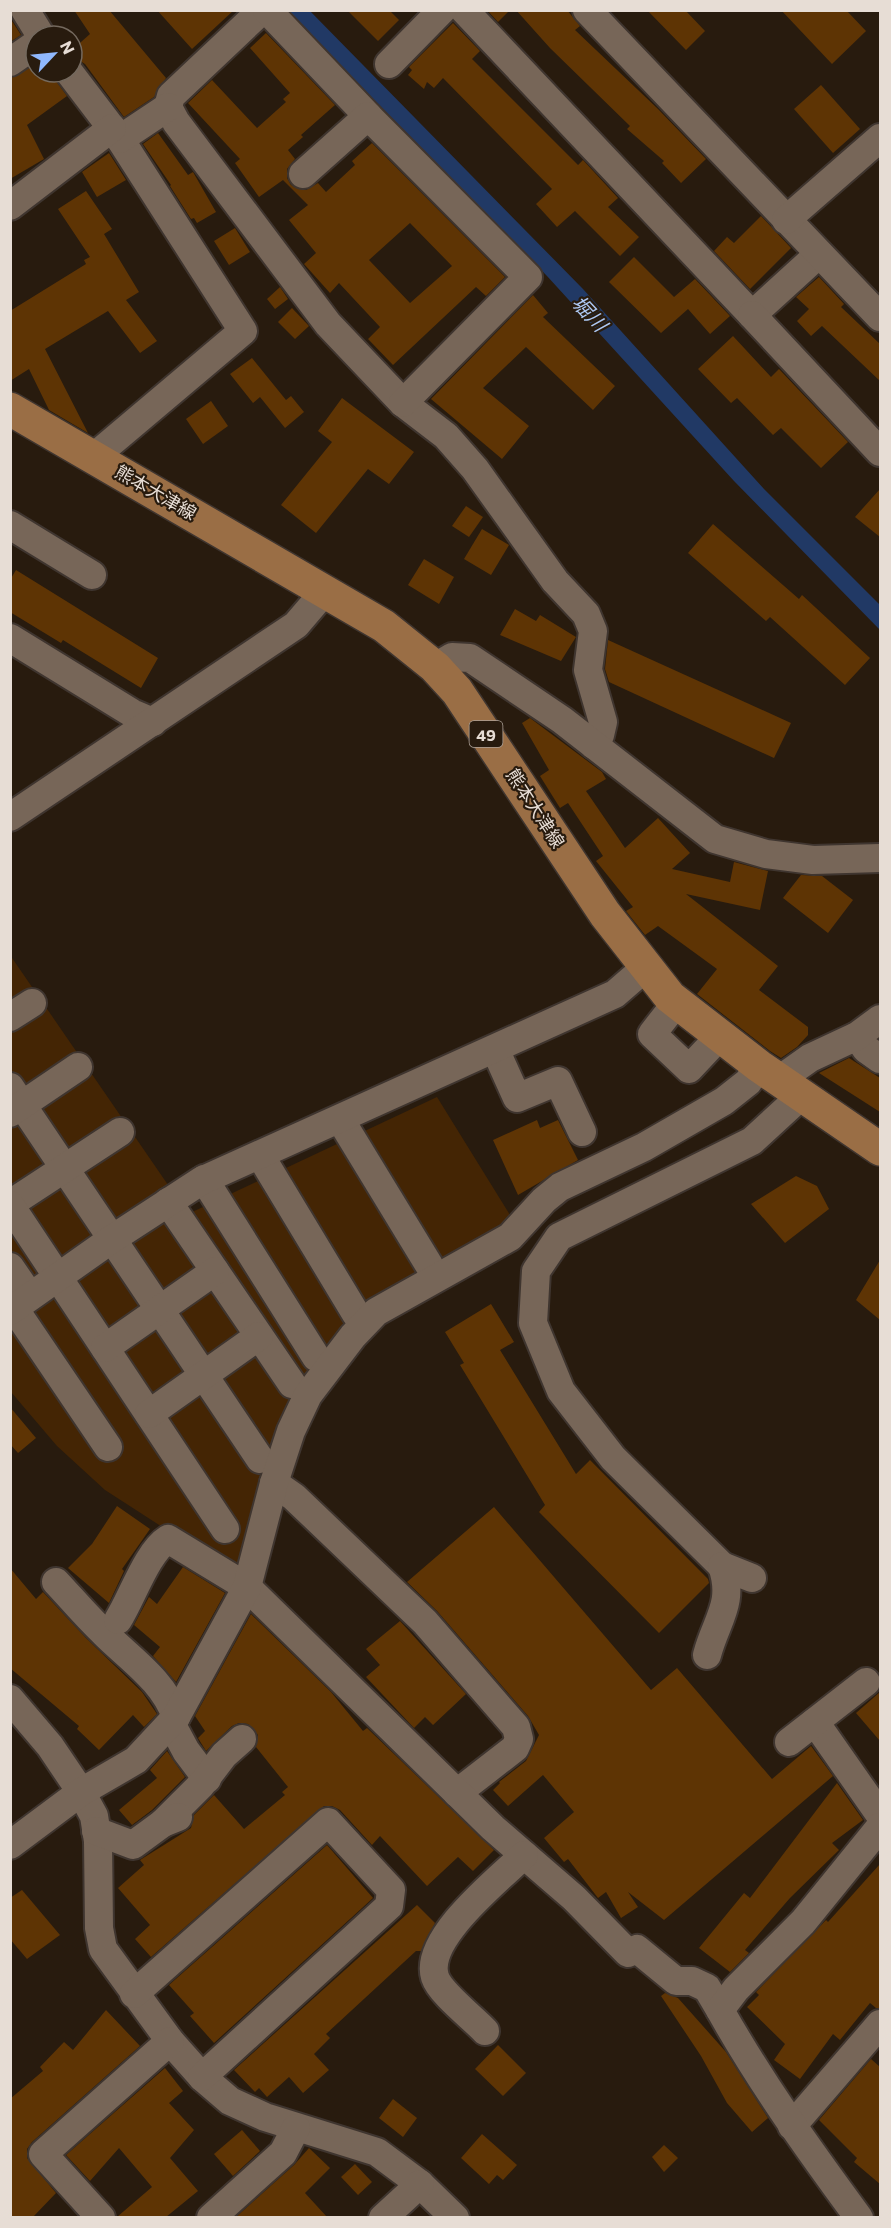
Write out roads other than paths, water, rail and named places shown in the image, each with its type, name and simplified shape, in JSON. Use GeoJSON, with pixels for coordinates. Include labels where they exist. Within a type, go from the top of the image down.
{"type":"FeatureCollection","features":[{"type":"Feature","properties":{"kind":"main road","name":"熊本大津線"},"geometry":{"type":"LineString","coordinates":[[10,409],[95,456],[384,626],[435,667],[457,691],[605,914],[645,968],[677,1002],[720,1036],[880,1149]]}},
{"type":"Feature","properties":{"kind":"street"},"geometry":{"type":"LineString","coordinates":[[25,10],[34,24]]}},
{"type":"Feature","properties":{"kind":"street"},"geometry":{"type":"LineString","coordinates":[[262,10],[171,96],[168,107],[176,122],[328,324],[403,403],[446,436],[475,469],[555,581],[586,614],[593,631],[588,670],[603,722],[600,735],[594,745]]}},
{"type":"Feature","properties":{"kind":"street"},"geometry":{"type":"LineString","coordinates":[[267,10],[368,116],[528,277],[403,403]]}},
{"type":"Feature","properties":{"kind":"street"},"geometry":{"type":"LineString","coordinates":[[389,64],[442,10]]}},
{"type":"Feature","properties":{"kind":"street"},"geometry":{"type":"LineString","coordinates":[[464,10],[880,452]]}},
{"type":"Feature","properties":{"kind":"street"},"geometry":{"type":"LineString","coordinates":[[596,14],[786,220],[880,316]]}},
{"type":"Feature","properties":{"kind":"street"},"geometry":{"type":"LineString","coordinates":[[10,62],[24,52]]}},
{"type":"Feature","properties":{"kind":"street"},"geometry":{"type":"LineString","coordinates":[[78,84],[116,134],[243,331],[95,456]]}},
{"type":"Feature","properties":{"kind":"street"},"geometry":{"type":"LineString","coordinates":[[10,206],[116,134],[168,107]]}},
{"type":"Feature","properties":{"kind":"street"},"geometry":{"type":"LineString","coordinates":[[303,174],[368,116]]}},
{"type":"Feature","properties":{"kind":"street"},"geometry":{"type":"LineString","coordinates":[[786,220],[880,138]]}},
{"type":"Feature","properties":{"kind":"street"},"geometry":{"type":"LineString","coordinates":[[752,315],[819,255]]}},
{"type":"Feature","properties":{"kind":"street"},"geometry":{"type":"LineString","coordinates":[[10,525],[92,575]]}},
{"type":"Feature","properties":{"kind":"street"},"geometry":{"type":"LineString","coordinates":[[10,817],[296,625],[326,591]]}},
{"type":"Feature","properties":{"kind":"street"},"geometry":{"type":"LineString","coordinates":[[10,638],[132,713],[153,722]]}},
{"type":"Feature","properties":{"kind":"street"},"geometry":{"type":"LineString","coordinates":[[435,667],[452,657],[470,658],[594,745],[715,839],[766,854],[813,860],[880,858]]}},
{"type":"Feature","properties":{"kind":"street"},"geometry":{"type":"LineString","coordinates":[[18,1305],[111,1239],[204,1179],[615,994],[645,968]]}},
{"type":"Feature","properties":{"kind":"street"},"geometry":{"type":"LineString","coordinates":[[677,1002],[652,1034],[689,1069],[720,1036]]}},
{"type":"Feature","properties":{"kind":"street"},"geometry":{"type":"LineString","coordinates":[[752,1578],[722,1566],[613,1458],[561,1391],[533,1323],[536,1271],[559,1237],[752,1141],[780,1080],[810,1058],[857,1036],[880,1019]]}},
{"type":"Feature","properties":{"kind":"street"},"geometry":{"type":"LineString","coordinates":[[857,1036],[866,1049],[880,1059]]}},
{"type":"Feature","properties":{"kind":"street"},"geometry":{"type":"LineString","coordinates":[[495,1049],[517,1098],[558,1081],[582,1132]]}},
{"type":"Feature","properties":{"kind":"street"},"geometry":{"type":"LineString","coordinates":[[78,1068],[14,1102],[64,1168],[267,1471],[425,1622],[516,1727],[519,1739],[515,1748],[457,1793]]}},
{"type":"Feature","properties":{"kind":"street"},"geometry":{"type":"LineString","coordinates":[[10,1845],[81,1792],[136,1760],[174,1720],[247,1587],[267,1471],[291,1431],[308,1395],[353,1336],[376,1312],[510,1237],[544,1200],[560,1187],[644,1147],[724,1101],[748,1082],[780,1080]]}},
{"type":"Feature","properties":{"kind":"street"},"geometry":{"type":"LineString","coordinates":[[340,1119],[429,1265]]}},
{"type":"Feature","properties":{"kind":"street"},"geometry":{"type":"LineString","coordinates":[[120,1132],[10,1205],[225,1529]]}},
{"type":"Feature","properties":{"kind":"street"},"geometry":{"type":"LineString","coordinates":[[260,1155],[356,1314]]}},
{"type":"Feature","properties":{"kind":"street"},"geometry":{"type":"LineString","coordinates":[[204,1179],[316,1357]]}},
{"type":"Feature","properties":{"kind":"street"},"geometry":{"type":"LineString","coordinates":[[168,1202],[292,1384]]}},
{"type":"Feature","properties":{"kind":"street"},"geometry":{"type":"LineString","coordinates":[[10,1267],[18,1305],[108,1447]]}},
{"type":"Feature","properties":{"kind":"street"},"geometry":{"type":"LineString","coordinates":[[105,1347],[215,1271]]}},
{"type":"Feature","properties":{"kind":"street"},"geometry":{"type":"LineString","coordinates":[[149,1414],[259,1336]]}},
{"type":"Feature","properties":{"kind":"street"},"geometry":{"type":"LineString","coordinates":[[118,1620],[153,1557],[162,1543],[168,1539],[247,1587],[457,1793],[574,1898],[628,1953],[637,1949],[675,1982],[692,1982],[707,1988],[746,2056],[792,2126],[860,2217]]}},
{"type":"Feature","properties":{"kind":"street"},"geometry":{"type":"LineString","coordinates":[[707,1655],[727,1602],[726,1577],[722,1566]]}},
{"type":"Feature","properties":{"kind":"street"},"geometry":{"type":"LineString","coordinates":[[56,1582],[82,1612],[160,1686],[172,1703],[174,1720],[186,1751],[207,1779]]}},
{"type":"Feature","properties":{"kind":"street"},"geometry":{"type":"LineString","coordinates":[[789,1742],[866,1682]]}},
{"type":"Feature","properties":{"kind":"street"},"geometry":{"type":"LineString","coordinates":[[10,1698],[50,1746],[94,1816],[99,1928],[103,1949],[170,2041],[202,2077],[230,2101],[296,2128],[377,2151],[420,2184],[455,2217]]}},
{"type":"Feature","properties":{"kind":"street"},"geometry":{"type":"LineString","coordinates":[[815,1722],[880,1815]]}},
{"type":"Feature","properties":{"kind":"street"},"geometry":{"type":"LineString","coordinates":[[96,1831],[133,1845],[171,1820],[207,1779],[224,1755],[242,1739]]}},
{"type":"Feature","properties":{"kind":"street"},"geometry":{"type":"LineString","coordinates":[[134,1994],[328,1822],[391,1890],[389,1906],[202,2077]]}},
{"type":"Feature","properties":{"kind":"street"},"geometry":{"type":"LineString","coordinates":[[720,2010],[736,1989],[803,1922],[880,1827]]}},
{"type":"Feature","properties":{"kind":"street"},"geometry":{"type":"LineString","coordinates":[[485,2031],[443,1989],[435,1978],[434,1966],[445,1938],[458,1919],[524,1855]]}},
{"type":"Feature","properties":{"kind":"street"},"geometry":{"type":"LineString","coordinates":[[792,2126],[880,2024]]}},
{"type":"Feature","properties":{"kind":"street"},"geometry":{"type":"LineString","coordinates":[[101,2217],[43,2154],[170,2041]]}},
{"type":"Feature","properties":{"kind":"street"},"geometry":{"type":"LineString","coordinates":[[211,2217],[283,2153],[296,2128]]}},
{"type":"Feature","properties":{"kind":"street"},"geometry":{"type":"LineString","coordinates":[[383,2217],[420,2184]]}},
{"type":"Feature","properties":{"kind":"street"},"geometry":{"type":"LineString","coordinates":[[874,2217],[880,2210]]}},
{"type":"Feature","properties":{"kind":"water","name":"堀川"},"geometry":{"type":"Polygon","coordinates":[[[287,11],[310,11],[583,289],[764,489],[880,605],[880,630],[734,481],[547,276],[287,11]]]}}]}
